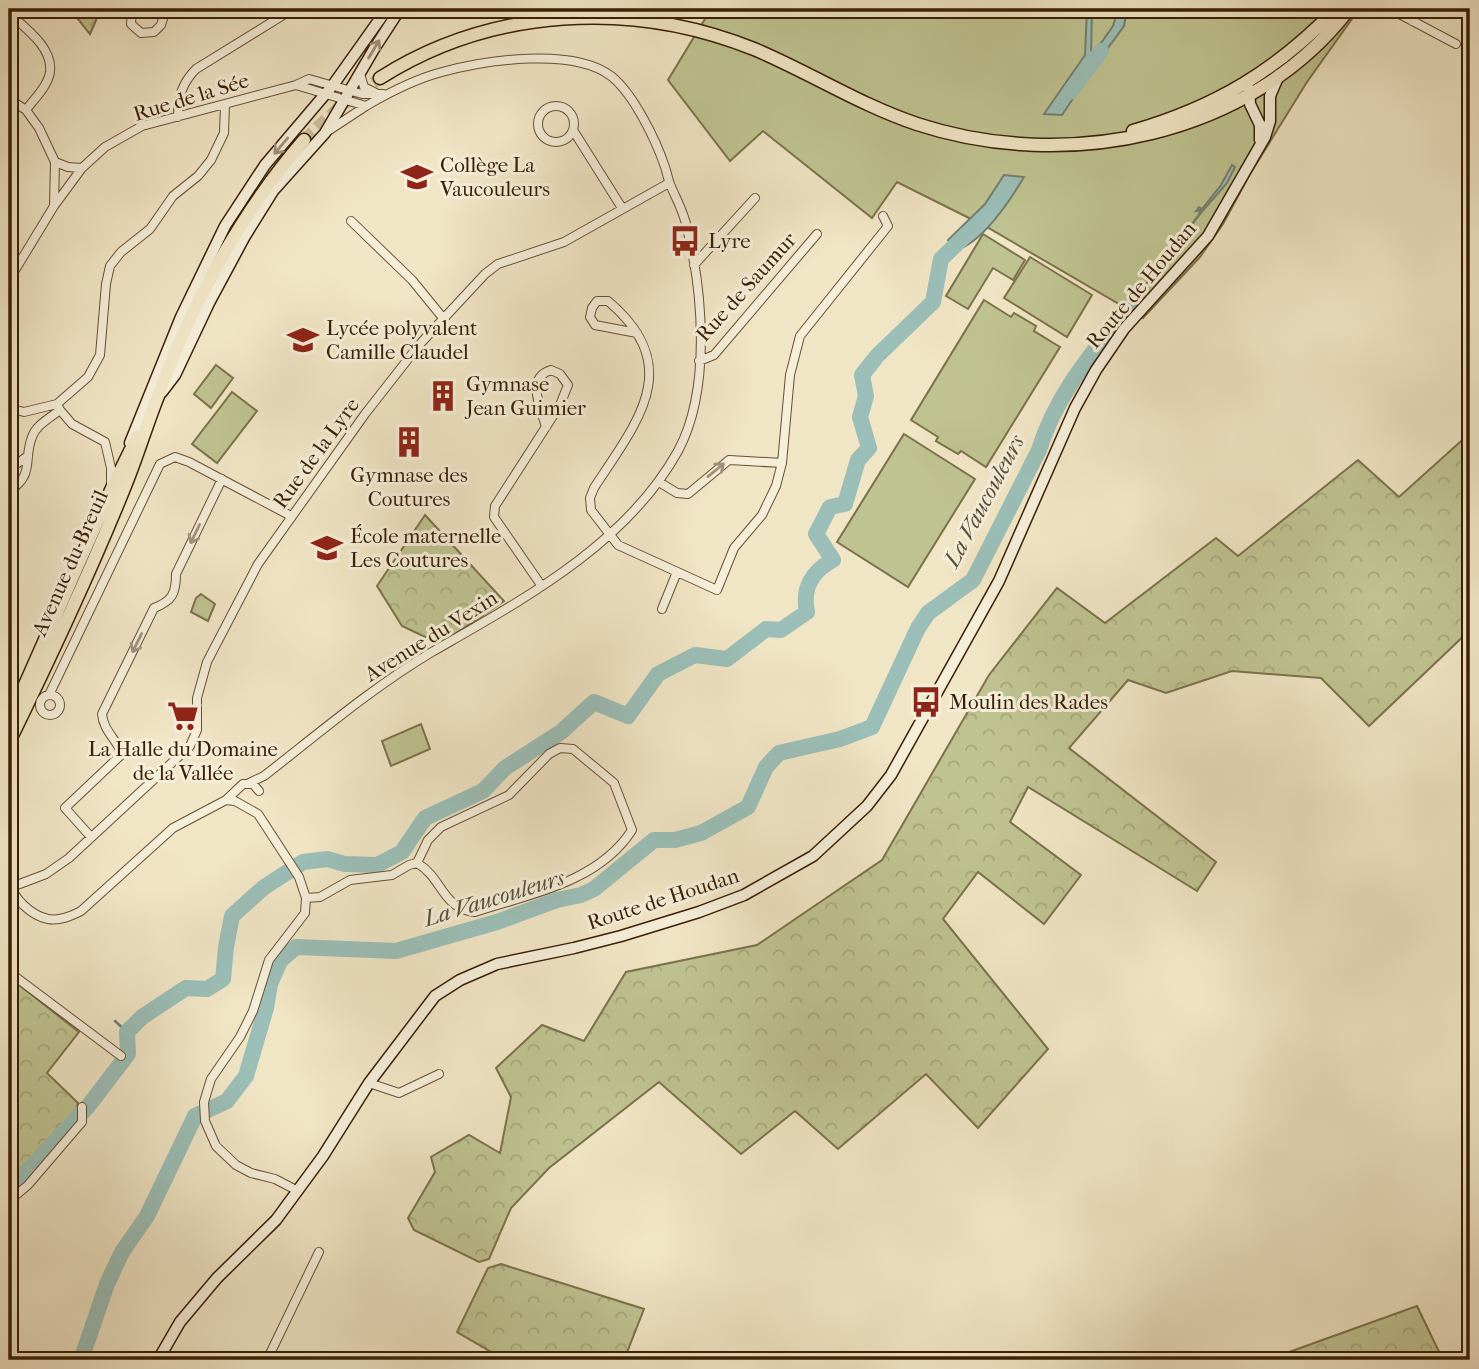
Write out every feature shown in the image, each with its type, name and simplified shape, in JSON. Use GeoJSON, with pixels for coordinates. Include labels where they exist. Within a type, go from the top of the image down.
{"type":"FeatureCollection","features":[{"type":"Feature","properties":{"kind":"main road"},"geometry":{"type":"LineString","coordinates":[[380,78],[443,45],[506,25],[556,17],[631,17],[682,25],[729,39],[769,55],[882,111],[949,134],[1016,144],[1056,145],[1157,133],[1202,118],[1227,106],[1251,89],[1334,16],[1349,9]]}},
{"type":"Feature","properties":{"kind":"main road"},"geometry":{"type":"LineString","coordinates":[[1096,142],[1181,115],[1251,89],[1279,75],[1311,50],[1334,16]]}},
{"type":"Feature","properties":{"kind":"main road","name":"Avenue du Breuil"},"geometry":{"type":"LineString","coordinates":[[9,721],[111,488],[158,396],[199,304],[238,229],[267,186],[304,140]]}},
{"type":"Feature","properties":{"kind":"main road","name":"Avenue du Breuil"},"geometry":{"type":"LineString","coordinates":[[9,742],[54,650],[113,515],[158,396]]}},
{"type":"Feature","properties":{"kind":"street"},"geometry":{"type":"LineString","coordinates":[[132,9],[131,24],[141,33],[155,32],[166,9]]}},
{"type":"Feature","properties":{"kind":"street"},"geometry":{"type":"LineString","coordinates":[[178,117],[178,101],[185,80],[197,69],[293,9]]}},
{"type":"Feature","properties":{"kind":"street"},"geometry":{"type":"LineString","coordinates":[[111,488],[181,317],[225,226],[265,165],[328,89],[387,9]]}},
{"type":"Feature","properties":{"kind":"street"},"geometry":{"type":"LineString","coordinates":[[158,396],[175,375],[209,303],[273,191],[325,133],[400,9]]}},
{"type":"Feature","properties":{"kind":"street"},"geometry":{"type":"LineString","coordinates":[[1390,9],[1456,44]]}},
{"type":"Feature","properties":{"kind":"street"},"geometry":{"type":"LineString","coordinates":[[1412,21],[1421,9]]}},
{"type":"Feature","properties":{"kind":"street"},"geometry":{"type":"LineString","coordinates":[[9,13],[38,39],[48,56],[50,72],[42,89],[26,110]]}},
{"type":"Feature","properties":{"kind":"street","name":"Avenue du Vexin"},"geometry":{"type":"LineString","coordinates":[[249,783],[264,776],[411,666],[495,617],[541,585],[628,519],[659,482],[679,449],[688,428],[697,388],[700,325],[687,228],[653,139],[631,100],[610,75],[591,65],[572,60],[524,58],[442,72],[386,94],[325,133]]}},
{"type":"Feature","properties":{"kind":"street"},"geometry":{"type":"LineString","coordinates":[[360,74],[364,87],[371,92],[386,94]]}},
{"type":"Feature","properties":{"kind":"street","name":"Route de Houdan"},"geometry":{"type":"LineString","coordinates":[[158,1360],[187,1314],[217,1278],[276,1220],[369,1083],[435,996],[460,980],[498,964],[632,932],[744,895],[813,856],[867,806],[891,775],[999,581],[1075,408],[1096,370],[1124,329],[1208,236],[1259,148],[1269,128],[1272,91],[1279,75]]}},
{"type":"Feature","properties":{"kind":"street","name":"Rue de la Sée"},"geometry":{"type":"LineString","coordinates":[[9,280],[54,206],[82,168],[105,147],[142,126],[296,85],[309,79],[328,89]]}},
{"type":"Feature","properties":{"kind":"street"},"geometry":{"type":"LineString","coordinates":[[328,89],[366,106]]}},
{"type":"Feature","properties":{"kind":"street"},"geometry":{"type":"LineString","coordinates":[[1251,89],[1266,100],[1269,107]]}},
{"type":"Feature","properties":{"kind":"street"},"geometry":{"type":"LineString","coordinates":[[1251,89],[1250,104],[1261,128],[1259,148]]}},
{"type":"Feature","properties":{"kind":"street"},"geometry":{"type":"LineString","coordinates":[[347,96],[386,94]]}},
{"type":"Feature","properties":{"kind":"street"},"geometry":{"type":"LineString","coordinates":[[9,99],[26,110],[39,128],[55,162],[54,206]]}},
{"type":"Feature","properties":{"kind":"street"},"geometry":{"type":"LineString","coordinates":[[9,491],[24,478],[32,436],[37,428],[88,377],[100,355],[110,266],[121,252],[150,229],[173,196],[198,176],[211,160],[224,133],[225,104]]}},
{"type":"Feature","properties":{"kind":"street"},"geometry":{"type":"LineString","coordinates":[[1227,106],[1238,107],[1255,115]]}},
{"type":"Feature","properties":{"kind":"street"},"geometry":{"type":"LineString","coordinates":[[573,130],[565,140],[553,142],[542,136],[538,119],[545,109],[550,107],[562,107],[571,114],[573,130],[622,208]]}},
{"type":"Feature","properties":{"kind":"street"},"geometry":{"type":"LineString","coordinates":[[55,162],[82,168]]}},
{"type":"Feature","properties":{"kind":"street","name":"Rue de la Lyre"},"geometry":{"type":"LineString","coordinates":[[91,837],[190,747],[197,730],[200,681],[209,657],[258,564],[418,345],[485,274],[498,264],[564,242],[670,183]]}},
{"type":"Feature","properties":{"kind":"street"},"geometry":{"type":"LineString","coordinates":[[694,265],[755,198]]}},
{"type":"Feature","properties":{"kind":"street"},"geometry":{"type":"LineString","coordinates":[[637,333],[595,325],[590,317],[592,308],[597,301],[608,301],[624,314],[637,333],[649,370],[647,398],[639,418],[594,488],[590,498],[591,510],[618,545],[717,590],[734,548],[762,515],[776,486],[782,463],[790,375],[800,336],[888,226],[883,216]]}},
{"type":"Feature","properties":{"kind":"street"},"geometry":{"type":"LineString","coordinates":[[351,221],[412,281],[443,318]]}},
{"type":"Feature","properties":{"kind":"street","name":"Rue de Saumur"},"geometry":{"type":"LineString","coordinates":[[699,361],[714,355],[817,234]]}},
{"type":"Feature","properties":{"kind":"street"},"geometry":{"type":"LineString","coordinates":[[541,585],[494,517],[495,506],[546,427],[560,405],[568,385],[560,374],[551,370],[543,372],[536,380],[546,427]]}},
{"type":"Feature","properties":{"kind":"street"},"geometry":{"type":"LineString","coordinates":[[59,407],[72,424],[106,442],[111,468],[111,488]]}},
{"type":"Feature","properties":{"kind":"street"},"geometry":{"type":"LineString","coordinates":[[9,408],[24,412],[59,407]]}},
{"type":"Feature","properties":{"kind":"street"},"geometry":{"type":"LineString","coordinates":[[9,469],[28,456]]}},
{"type":"Feature","properties":{"kind":"street"},"geometry":{"type":"LineString","coordinates":[[49,695],[160,464],[175,457],[189,462],[291,516]]}},
{"type":"Feature","properties":{"kind":"street"},"geometry":{"type":"LineString","coordinates":[[659,482],[677,493],[688,494],[729,460],[782,463]]}},
{"type":"Feature","properties":{"kind":"street"},"geometry":{"type":"LineString","coordinates":[[222,479],[176,574],[176,591],[169,602],[154,608],[102,713],[102,720],[122,754],[65,807],[91,837],[69,858],[46,874],[10,884],[22,903],[35,914],[50,919],[65,918],[81,911],[173,828],[226,800],[249,783],[256,786],[258,814]]}},
{"type":"Feature","properties":{"kind":"street"},"geometry":{"type":"LineString","coordinates":[[662,609],[677,572]]}},
{"type":"Feature","properties":{"kind":"street"},"geometry":{"type":"LineString","coordinates":[[306,898],[320,897],[350,880],[392,875],[409,864],[417,863],[426,868],[452,904],[463,911],[475,912],[580,876],[625,841],[632,830],[614,783],[573,749],[560,748],[549,754],[509,795],[441,827],[428,841],[417,863]]}},
{"type":"Feature","properties":{"kind":"street"},"geometry":{"type":"LineString","coordinates":[[248,808],[258,799],[264,776]]}},
{"type":"Feature","properties":{"kind":"street"},"geometry":{"type":"LineString","coordinates":[[238,789],[238,803]]}},
{"type":"Feature","properties":{"kind":"street"},"geometry":{"type":"LineString","coordinates":[[226,800],[258,814],[299,877],[306,898],[305,913],[269,960],[253,1011],[240,1037],[211,1079],[204,1102],[205,1121],[216,1146],[236,1165],[251,1173],[275,1179],[298,1191]]}},
{"type":"Feature","properties":{"kind":"street"},"geometry":{"type":"LineString","coordinates":[[9,972],[121,1056]]}},
{"type":"Feature","properties":{"kind":"street"},"geometry":{"type":"LineString","coordinates":[[369,1083],[399,1093],[439,1074]]}},
{"type":"Feature","properties":{"kind":"street"},"geometry":{"type":"LineString","coordinates":[[9,1201],[28,1185],[82,1122],[82,1107]]}},
{"type":"Feature","properties":{"kind":"street"},"geometry":{"type":"LineString","coordinates":[[267,1360],[319,1252]]}},
{"type":"Feature","properties":{"kind":"green space"},"geometry":{"type":"Polygon","coordinates":[[[70,9],[101,9],[90,34],[70,9]]]}},
{"type":"Feature","properties":{"kind":"green space"},"geometry":{"type":"Polygon","coordinates":[[[711,9],[1359,9],[1307,82],[1250,174],[1223,224],[1200,257],[1143,318],[985,226],[897,182],[872,218],[763,131],[730,161],[668,80],[711,9]]]}},
{"type":"Feature","properties":{"kind":"green space"},"geometry":{"type":"Polygon","coordinates":[[[983,234],[1025,260],[1013,280],[993,268],[968,309],[946,296],[983,234]]]}},
{"type":"Feature","properties":{"kind":"green space"},"geometry":{"type":"Polygon","coordinates":[[[1030,257],[1092,295],[1067,337],[1004,298],[1030,257]]]}},
{"type":"Feature","properties":{"kind":"green space"},"geometry":{"type":"Polygon","coordinates":[[[984,300],[1011,317],[1014,313],[1036,326],[1034,331],[1060,347],[986,467],[961,451],[958,454],[936,441],[938,437],[911,420],[984,300]]]}},
{"type":"Feature","properties":{"kind":"green space"},"geometry":{"type":"Polygon","coordinates":[[[216,365],[233,378],[211,408],[194,394],[216,365]]]}},
{"type":"Feature","properties":{"kind":"green space"},"geometry":{"type":"Polygon","coordinates":[[[232,392],[257,411],[217,463],[192,444],[232,392]]]}},
{"type":"Feature","properties":{"kind":"green space"},"geometry":{"type":"Polygon","coordinates":[[[1470,433],[1470,630],[1369,726],[1321,678],[1232,671],[1166,693],[1128,680],[1069,748],[1216,862],[1197,891],[1028,787],[1010,822],[1081,875],[1044,924],[978,872],[943,919],[1048,1049],[978,1128],[926,1074],[838,1149],[795,1111],[741,1154],[659,1082],[549,1168],[511,1208],[489,1259],[479,1262],[414,1230],[408,1218],[435,1172],[431,1157],[469,1135],[500,1153],[511,1097],[496,1068],[542,1025],[584,1041],[626,972],[757,945],[882,860],[989,675],[1057,588],[1105,623],[1216,538],[1238,556],[1358,460],[1399,497],[1470,433]]]}},
{"type":"Feature","properties":{"kind":"green space"},"geometry":{"type":"Polygon","coordinates":[[[904,434],[975,479],[908,587],[837,542],[904,434]]]}},
{"type":"Feature","properties":{"kind":"green space"},"geometry":{"type":"Polygon","coordinates":[[[425,515],[504,601],[440,644],[402,626],[377,586],[425,515]]]}},
{"type":"Feature","properties":{"kind":"green space"},"geometry":{"type":"Polygon","coordinates":[[[201,594],[215,604],[208,621],[191,612],[196,598],[201,594]]]}},
{"type":"Feature","properties":{"kind":"green space"},"geometry":{"type":"Polygon","coordinates":[[[421,724],[430,749],[391,766],[382,741],[421,724]]]}},
{"type":"Feature","properties":{"kind":"green space"},"geometry":{"type":"Polygon","coordinates":[[[9,977],[79,1032],[47,1073],[78,1103],[74,1117],[9,1186],[9,977]]]}},
{"type":"Feature","properties":{"kind":"green space"},"geometry":{"type":"Polygon","coordinates":[[[501,1264],[644,1309],[624,1360],[505,1360],[457,1332],[488,1268],[501,1264]]]}},
{"type":"Feature","properties":{"kind":"green space"},"geometry":{"type":"Polygon","coordinates":[[[1417,1306],[1443,1360],[1267,1360],[1417,1306]]]}},
{"type":"Feature","properties":{"kind":"water"},"geometry":{"type":"Polygon","coordinates":[[[1087,9],[1092,9],[1091,57],[1113,26],[1118,9],[1127,9],[1124,26],[1091,71],[1086,68],[1074,97],[1062,115],[1044,114],[1085,55],[1087,9]]]}},
{"type":"Feature","properties":{"kind":"water"},"geometry":{"type":"Polygon","coordinates":[[[1232,165],[1235,167],[1227,183],[1199,215],[1200,210],[1196,211],[1199,207],[1202,209],[1221,185],[1232,165]]]}},
{"type":"Feature","properties":{"kind":"water"},"geometry":{"type":"Polygon","coordinates":[[[1004,175],[1024,177],[985,231],[975,240],[955,250],[948,240],[985,204],[1004,175]]]}},
{"type":"Feature","properties":{"kind":"waterway","name":"La Vaucouleurs"},"geometry":{"type":"LineString","coordinates":[[1070,92],[1101,51]]}},
{"type":"Feature","properties":{"kind":"waterway"},"geometry":{"type":"LineString","coordinates":[[1131,304],[1202,211]]}},
{"type":"Feature","properties":{"kind":"waterway","name":"La Vaucouleurs"},"geometry":{"type":"LineString","coordinates":[[9,1191],[89,1105],[125,1058],[128,1054],[127,1032],[142,1017],[186,988],[207,989],[223,979],[232,916],[263,888],[303,862],[327,859],[345,864],[377,865],[402,852],[425,818],[483,791],[505,768],[561,732],[594,702],[628,716],[658,674],[695,655],[727,659],[766,629],[781,630],[807,612],[807,588],[814,575],[833,560],[816,534],[830,507],[845,504],[858,460],[869,448],[860,417],[866,396],[862,375],[877,356],[933,302],[941,259],[968,233]]}},
{"type":"Feature","properties":{"kind":"waterway","name":"La Vaucouleurs"},"geometry":{"type":"LineString","coordinates":[[81,1360],[107,1284],[122,1252],[147,1216],[195,1116],[227,1101],[246,1076],[266,1008],[270,984],[280,961],[296,947],[396,951],[497,922],[557,900],[581,895],[594,889],[654,840],[675,840],[701,833],[748,807],[766,767],[779,753],[840,739],[872,727],[918,628],[928,613],[973,580],[1039,450],[1055,410],[1091,355],[1131,304]]}},
{"type":"Feature","properties":{"kind":"waterway"},"geometry":{"type":"LineString","coordinates":[[115,1021],[127,1032]]}},
{"type":"Feature","properties":{"kind":"tunnel"},"geometry":{"type":"LineString","coordinates":[[304,140],[337,109],[380,78]]}},
{"type":"Feature","properties":{"kind":"place","name":"Collège La Vaucouleurs"},"geometry":{"type":"Point","coordinates":[417,177]}},
{"type":"Feature","properties":{"kind":"place","name":"Lyre"},"geometry":{"type":"Point","coordinates":[685,241]}},
{"type":"Feature","properties":{"kind":"place","name":"Lycée polyvalent Camille Claudel"},"geometry":{"type":"Point","coordinates":[303,340]}},
{"type":"Feature","properties":{"kind":"place","name":"Gymnase Jean Guimier"},"geometry":{"type":"Point","coordinates":[443,396]}},
{"type":"Feature","properties":{"kind":"place","name":"Gymnase des Coutures"},"geometry":{"type":"Point","coordinates":[409,442]}},
{"type":"Feature","properties":{"kind":"place","name":"École maternelle Les Coutures"},"geometry":{"type":"Point","coordinates":[327,548]}},
{"type":"Feature","properties":{"kind":"place","name":"Moulin des Rades"},"geometry":{"type":"Point","coordinates":[926,702]}},
{"type":"Feature","properties":{"kind":"place","name":"La Halle du Domaine de la Vallée"},"geometry":{"type":"Point","coordinates":[183,716]}}]}
